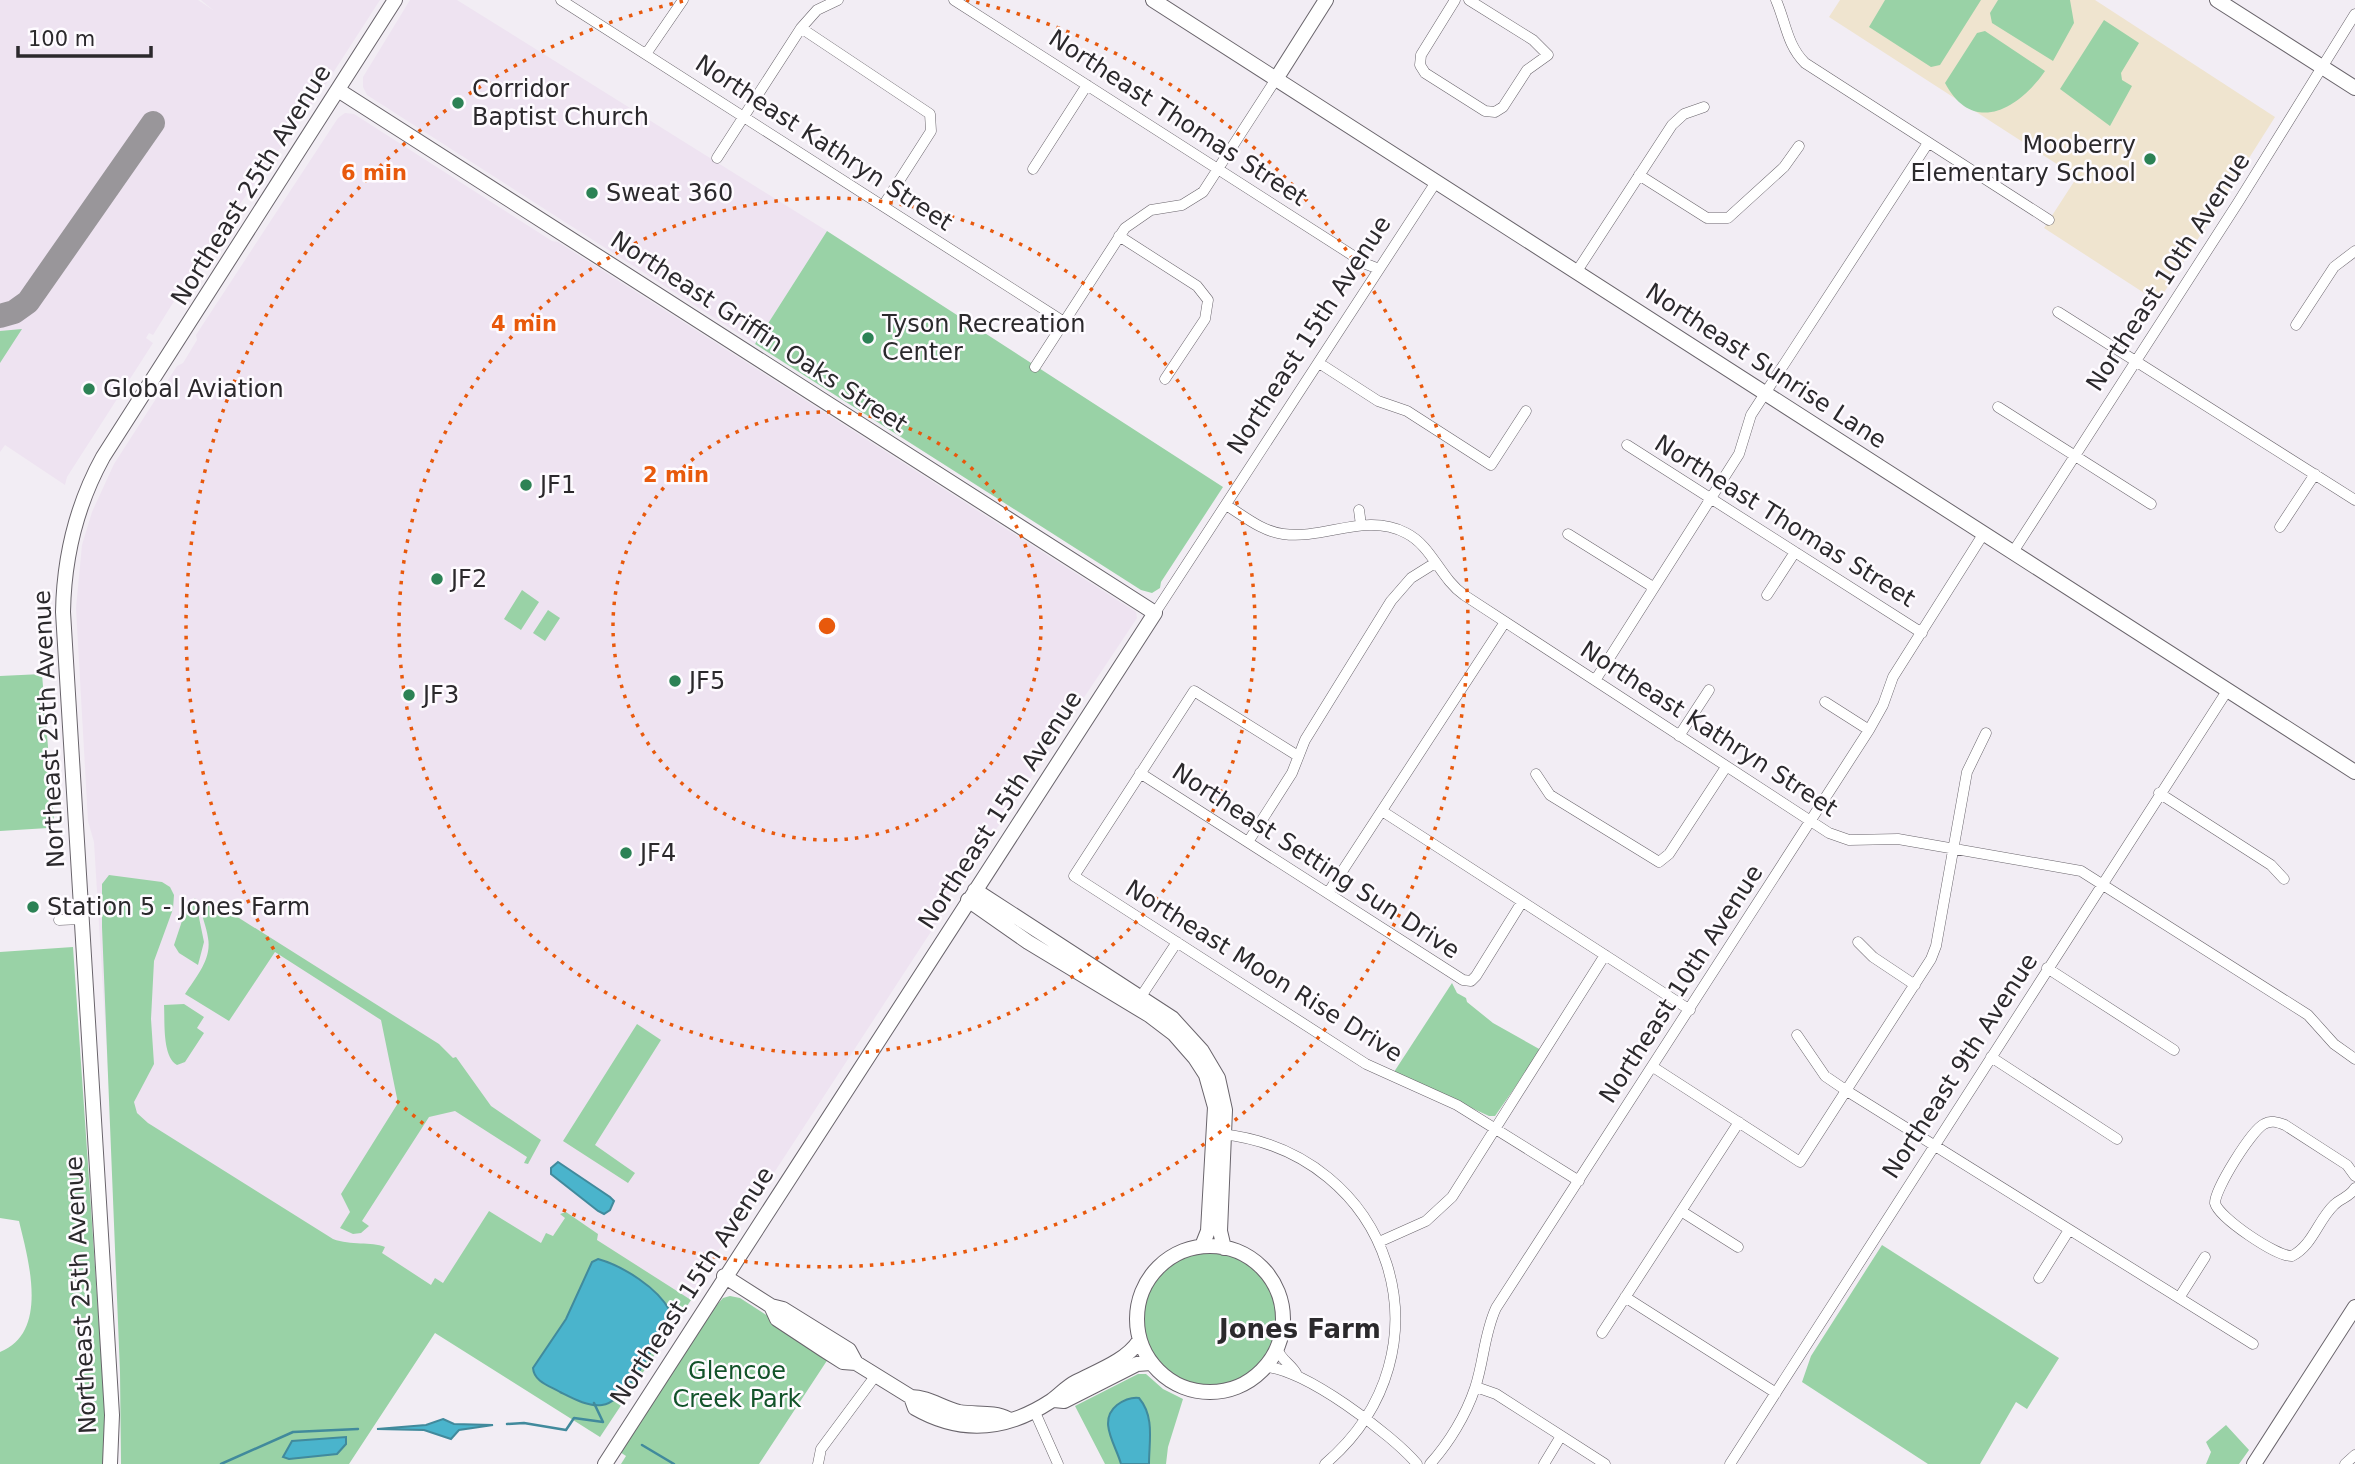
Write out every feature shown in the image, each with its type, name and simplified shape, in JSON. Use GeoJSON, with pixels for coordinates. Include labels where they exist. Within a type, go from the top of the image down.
{"type":"FeatureCollection","features":[{"type":"Feature","properties":{"kind":"street","name":"Northeast 25th Avenue"},"geometry":{"type":"LineString","coordinates":[[110,1464],[111,1401],[63,612],[65,567],[77,516],[103,457],[395,0]]}},
{"type":"Feature","properties":{"kind":"street","name":"Northeast Kathryn Street"},"geometry":{"type":"LineString","coordinates":[[561,0],[1064,322]]}},
{"type":"Feature","properties":{"kind":"street"},"geometry":{"type":"LineString","coordinates":[[646,54],[683,0]]}},
{"type":"Feature","properties":{"kind":"street"},"geometry":{"type":"LineString","coordinates":[[717,158],[801,28],[817,10],[838,0]]}},
{"type":"Feature","properties":{"kind":"street","name":"Northeast Thomas Street"},"geometry":{"type":"LineString","coordinates":[[954,0],[1366,264],[1379,269]]}},
{"type":"Feature","properties":{"kind":"street","name":"Northeast Sunrise Lane"},"geometry":{"type":"LineString","coordinates":[[1153,0],[2355,772]]}},
{"type":"Feature","properties":{"kind":"street"},"geometry":{"type":"LineString","coordinates":[[1035,367],[1119,236],[1142,215],[1182,205],[1198,197],[1326,0]]}},
{"type":"Feature","properties":{"kind":"street"},"geometry":{"type":"LineString","coordinates":[[1455,0],[1421,55],[1420,65],[1425,73],[1485,111],[1495,112],[1503,107],[1527,70],[1548,55],[1533,40],[1469,0]]}},
{"type":"Feature","properties":{"kind":"street"},"geometry":{"type":"LineString","coordinates":[[1776,0],[1786,23],[1788,41],[1805,64],[2049,220]]}},
{"type":"Feature","properties":{"kind":"street"},"geometry":{"type":"LineString","coordinates":[[2217,0],[2355,88]]}},
{"type":"Feature","properties":{"kind":"street","name":"Northeast 10th Avenue"},"geometry":{"type":"LineString","coordinates":[[2013,552],[2355,14]]}},
{"type":"Feature","properties":{"kind":"street"},"geometry":{"type":"LineString","coordinates":[[801,28],[930,114],[931,131],[883,206]]}},
{"type":"Feature","properties":{"kind":"street"},"geometry":{"type":"LineString","coordinates":[[1033,169],[1087,85]]}},
{"type":"Feature","properties":{"kind":"street","name":"Northeast Griffin Oaks Street"},"geometry":{"type":"LineString","coordinates":[[338,90],[1155,613]]}},
{"type":"Feature","properties":{"kind":"street"},"geometry":{"type":"LineString","coordinates":[[1577,271],[1672,125],[1684,114],[1704,107]]}},
{"type":"Feature","properties":{"kind":"street"},"geometry":{"type":"LineString","coordinates":[[1595,679],[1739,454],[1747,425],[1766,393],[1928,142]]}},
{"type":"Feature","properties":{"kind":"street"},"geometry":{"type":"LineString","coordinates":[[1639,175],[1707,218],[1728,218],[1777,173],[1799,146]]}},
{"type":"Feature","properties":{"kind":"street","name":"Northeast 15th Avenue"},"geometry":{"type":"LineString","coordinates":[[605,1464],[724,1276],[1436,182]]}},
{"type":"Feature","properties":{"kind":"street"},"geometry":{"type":"LineString","coordinates":[[1119,236],[1197,286],[1208,300],[1205,319],[1165,379]]}},
{"type":"Feature","properties":{"kind":"street"},"geometry":{"type":"LineString","coordinates":[[2296,325],[2334,267],[2355,251]]}},
{"type":"Feature","properties":{"kind":"street"},"geometry":{"type":"LineString","coordinates":[[2058,312],[2355,500]]}},
{"type":"Feature","properties":{"kind":"street"},"geometry":{"type":"LineString","coordinates":[[1318,363],[1378,401],[1407,411],[1491,465],[1526,411]]}},
{"type":"Feature","properties":{"kind":"street"},"geometry":{"type":"LineString","coordinates":[[1998,407],[2151,504]]}},
{"type":"Feature","properties":{"kind":"street","name":"Northeast Thomas Street"},"geometry":{"type":"LineString","coordinates":[[1627,445],[1922,633]]}},
{"type":"Feature","properties":{"kind":"street"},"geometry":{"type":"LineString","coordinates":[[2280,527],[2315,474]]}},
{"type":"Feature","properties":{"kind":"street","name":"Northeast Kathryn Street"},"geometry":{"type":"LineString","coordinates":[[1226,505],[1258,526],[1280,534],[1376,524],[1407,533],[1422,545],[1454,588],[1829,833],[1849,840],[1898,839],[2076,870],[2103,884],[2308,1015],[2334,1044],[2355,1059]]}},
{"type":"Feature","properties":{"kind":"street"},"geometry":{"type":"LineString","coordinates":[[1359,510],[1361,526]]}},
{"type":"Feature","properties":{"kind":"street","name":"Northeast 10th Avenue"},"geometry":{"type":"LineString","coordinates":[[1430,1464],[1451,1437],[1476,1387],[1484,1341],[1496,1308],[1869,730],[1883,705],[1893,677],[1984,533]]}},
{"type":"Feature","properties":{"kind":"street"},"geometry":{"type":"LineString","coordinates":[[1568,534],[1653,587]]}},
{"type":"Feature","properties":{"kind":"street"},"geometry":{"type":"LineString","coordinates":[[1768,595],[1794,552]]}},
{"type":"Feature","properties":{"kind":"street"},"geometry":{"type":"LineString","coordinates":[[1248,842],[1292,773],[1298,756],[1391,601],[1411,578],[1435,563]]}},
{"type":"Feature","properties":{"kind":"street"},"geometry":{"type":"LineString","coordinates":[[1328,893],[1505,622]]}},
{"type":"Feature","properties":{"kind":"street"},"geometry":{"type":"LineString","coordinates":[[1679,736],[1709,690]]}},
{"type":"Feature","properties":{"kind":"street"},"geometry":{"type":"LineString","coordinates":[[1139,773],[1195,691],[1298,756]]}},
{"type":"Feature","properties":{"kind":"street","name":"Northeast 9th Avenue"},"geometry":{"type":"LineString","coordinates":[[1730,1464],[2227,691]]}},
{"type":"Feature","properties":{"kind":"street"},"geometry":{"type":"LineString","coordinates":[[1825,702],[1869,730]]}},
{"type":"Feature","properties":{"kind":"street"},"geometry":{"type":"LineString","coordinates":[[1653,1068],[1800,1162],[1915,985],[1936,946],[1967,772],[1986,733]]}},
{"type":"Feature","properties":{"kind":"street"},"geometry":{"type":"LineString","coordinates":[[1536,774],[1550,795],[1659,862],[1669,854],[1726,767]]}},
{"type":"Feature","properties":{"kind":"street","name":"Northeast Setting Sun Drive"},"geometry":{"type":"LineString","coordinates":[[1139,773],[1463,980],[1471,981],[1522,902]]}},
{"type":"Feature","properties":{"kind":"street","name":"Northeast Moon Rise Drive"},"geometry":{"type":"LineString","coordinates":[[1139,773],[1074,876],[1366,1064],[1457,1105],[1580,1181]]}},
{"type":"Feature","properties":{"kind":"street"},"geometry":{"type":"LineString","coordinates":[[2159,793],[2271,865],[2284,879]]}},
{"type":"Feature","properties":{"kind":"street"},"geometry":{"type":"LineString","coordinates":[[1382,811],[1690,1010]]}},
{"type":"Feature","properties":{"kind":"street"},"geometry":{"type":"LineString","coordinates":[[972,895],[1140,998],[1184,1029],[1209,1060],[1222,1087],[1220,1231],[1224,1248]]}},
{"type":"Feature","properties":{"kind":"street"},"geometry":{"type":"LineString","coordinates":[[972,895],[1067,966],[1106,986],[1174,1034],[1206,1075],[1220,1134],[1208,1231],[1202,1246]]}},
{"type":"Feature","properties":{"kind":"street"},"geometry":{"type":"LineString","coordinates":[[59,920],[82,919]]}},
{"type":"Feature","properties":{"kind":"street"},"geometry":{"type":"LineString","coordinates":[[1140,998],[1177,942]]}},
{"type":"Feature","properties":{"kind":"street"},"geometry":{"type":"LineString","coordinates":[[1858,942],[1873,957],[1915,985]]}},
{"type":"Feature","properties":{"kind":"street"},"geometry":{"type":"LineString","coordinates":[[1379,1242],[1426,1221],[1441,1210],[1497,1128],[1605,956]]}},
{"type":"Feature","properties":{"kind":"street"},"geometry":{"type":"LineString","coordinates":[[2047,968],[2174,1050]]}},
{"type":"Feature","properties":{"kind":"street"},"geometry":{"type":"LineString","coordinates":[[1797,1035],[1825,1076],[1847,1091],[2120,1264],[2253,1344]]}},
{"type":"Feature","properties":{"kind":"street"},"geometry":{"type":"LineString","coordinates":[[1991,1057],[2117,1139]]}},
{"type":"Feature","properties":{"kind":"street"},"geometry":{"type":"LineString","coordinates":[[2354,1194],[2333,1206],[2305,1248],[2287,1256],[2221,1216],[2215,1203],[2218,1190],[2235,1163],[2257,1130],[2267,1122],[2275,1121],[2285,1125],[2347,1165],[2355,1176]]}},
{"type":"Feature","properties":{"kind":"street"},"geometry":{"type":"LineString","coordinates":[[1602,1333],[1739,1122]]}},
{"type":"Feature","properties":{"kind":"street"},"geometry":{"type":"LineString","coordinates":[[1220,1134],[1261,1141],[1287,1150],[1319,1169],[1352,1199],[1379,1242],[1393,1288],[1395,1337],[1386,1378],[1367,1419],[1325,1464]]}},
{"type":"Feature","properties":{"kind":"street"},"geometry":{"type":"LineString","coordinates":[[1681,1211],[1738,1247]]}},
{"type":"Feature","properties":{"kind":"street"},"geometry":{"type":"LineString","coordinates":[[2039,1278],[2069,1230]]}},
{"type":"Feature","properties":{"kind":"street"},"geometry":{"type":"LineString","coordinates":[[1202,1246],[1224,1248],[1255,1262],[1276,1289],[1283,1323],[1277,1348],[1265,1367],[1239,1387],[1207,1393],[1176,1384],[1151,1363],[1139,1341],[1137,1307],[1151,1275],[1170,1258],[1202,1246]]}},
{"type":"Feature","properties":{"kind":"street"},"geometry":{"type":"LineString","coordinates":[[2179,1298],[2205,1257]]}},
{"type":"Feature","properties":{"kind":"street"},"geometry":{"type":"LineString","coordinates":[[724,1276],[771,1307],[783,1309],[849,1350],[856,1363],[911,1397],[915,1408],[945,1421],[985,1427],[1000,1426],[1008,1419],[1054,1400],[1063,1388],[1131,1352],[1139,1341]]}},
{"type":"Feature","properties":{"kind":"street"},"geometry":{"type":"LineString","coordinates":[[1625,1297],[1776,1393]]}},
{"type":"Feature","properties":{"kind":"street"},"geometry":{"type":"LineString","coordinates":[[2254,1464],[2355,1307]]}},
{"type":"Feature","properties":{"kind":"street"},"geometry":{"type":"LineString","coordinates":[[1277,1348],[1297,1375]]}},
{"type":"Feature","properties":{"kind":"street"},"geometry":{"type":"LineString","coordinates":[[1054,1400],[1064,1401],[1137,1364],[1151,1363]]}},
{"type":"Feature","properties":{"kind":"street"},"geometry":{"type":"LineString","coordinates":[[1265,1367],[1297,1375],[1367,1419],[1395,1440],[1417,1464]]}},
{"type":"Feature","properties":{"kind":"street"},"geometry":{"type":"LineString","coordinates":[[818,1463],[821,1449],[876,1375]]}},
{"type":"Feature","properties":{"kind":"street"},"geometry":{"type":"LineString","coordinates":[[1476,1387],[1496,1394],[1605,1464]]}},
{"type":"Feature","properties":{"kind":"street"},"geometry":{"type":"LineString","coordinates":[[1034,1410],[1056,1464]]}},
{"type":"Feature","properties":{"kind":"street"},"geometry":{"type":"LineString","coordinates":[[1544,1464],[1561,1436]]}},
{"type":"Feature","properties":{"kind":"street"},"geometry":{"type":"LineString","coordinates":[[2345,1464],[2355,1455]]}},
{"type":"Feature","properties":{"kind":"shaded area"},"geometry":{"type":"Polygon","coordinates":[[[0,0],[198,0],[213,10],[201,0],[380,0],[320,93],[199,261],[153,335],[149,333],[146,338],[153,343],[67,477],[65,485],[5,445],[0,452],[0,0]]]}},
{"type":"Feature","properties":{"kind":"shaded area"},"geometry":{"type":"Polygon","coordinates":[[[410,0],[457,0],[827,231],[755,344],[367,95],[363,87],[363,77],[410,0]]]}},
{"type":"Feature","properties":{"kind":"shaded area","name":"Mooberry Elementary School"},"geometry":{"type":"Polygon","coordinates":[[[1840,0],[2095,0],[2275,117],[2158,302],[2044,228],[2077,177],[1829,17],[1840,0]]]}},
{"type":"Feature","properties":{"kind":"shaded area"},"geometry":{"type":"Polygon","coordinates":[[[345,113],[354,114],[552,241],[558,242],[1136,612],[1137,618],[967,873],[961,875],[949,893],[949,904],[768,1182],[701,1274],[699,1289],[600,1437],[111,1121],[94,842],[88,821],[76,608],[82,545],[92,512],[114,464],[177,366],[183,363],[197,340],[196,335],[338,118],[345,113]]]}},
{"type":"Feature","properties":{"kind":"green space"},"geometry":{"type":"Polygon","coordinates":[[[1885,0],[1981,0],[1940,65],[1931,67],[1869,27],[1885,0]]]}},
{"type":"Feature","properties":{"kind":"green space"},"geometry":{"type":"Polygon","coordinates":[[[1998,0],[2070,0],[2074,23],[2053,61],[1992,23],[1990,13],[1998,0]]]}},
{"type":"Feature","properties":{"kind":"green space"},"geometry":{"type":"Polygon","coordinates":[[[2104,20],[2139,43],[2121,73],[2122,80],[2132,86],[2110,126],[2060,89],[2104,20]]]}},
{"type":"Feature","properties":{"kind":"green space"},"geometry":{"type":"Polygon","coordinates":[[[1985,31],[2045,71],[2034,85],[2009,105],[1982,113],[1969,109],[1956,99],[1945,83],[1977,33],[1985,31]]]}},
{"type":"Feature","properties":{"kind":"green space"},"geometry":{"type":"Polygon","coordinates":[[[827,231],[1223,487],[1161,582],[1160,588],[1152,593],[1141,590],[755,344],[827,231]]]}},
{"type":"Feature","properties":{"kind":"green space"},"geometry":{"type":"Polygon","coordinates":[[[22,329],[0,363],[0,331],[22,329]]]}},
{"type":"Feature","properties":{"kind":"green space"},"geometry":{"type":"Polygon","coordinates":[[[522,590],[539,602],[521,630],[504,619],[522,590]]]}},
{"type":"Feature","properties":{"kind":"green space"},"geometry":{"type":"Polygon","coordinates":[[[548,610],[560,618],[545,641],[533,633],[548,610]]]}},
{"type":"Feature","properties":{"kind":"green space"},"geometry":{"type":"Polygon","coordinates":[[[42,674],[54,820],[48,828],[0,831],[0,676],[42,674]]]}},
{"type":"Feature","properties":{"kind":"green space"},"geometry":{"type":"Polygon","coordinates":[[[109,875],[162,882],[170,887],[174,895],[173,909],[154,961],[151,1019],[154,1064],[134,1102],[137,1113],[148,1123],[333,1239],[385,1247],[382,1253],[431,1285],[435,1278],[443,1283],[489,1211],[541,1243],[546,1233],[553,1236],[565,1218],[560,1214],[566,1212],[598,1234],[597,1240],[691,1300],[600,1437],[435,1333],[349,1464],[121,1464],[102,884],[109,875]],[[598,1259],[592,1262],[566,1319],[533,1368],[595,1404],[619,1396],[634,1378],[668,1320],[598,1259]]]}},
{"type":"Feature","properties":{"kind":"green space"},"geometry":{"type":"Polygon","coordinates":[[[195,898],[204,942],[198,965],[179,953],[174,945],[184,915],[195,898]]]}},
{"type":"Feature","properties":{"kind":"green space"},"geometry":{"type":"Polygon","coordinates":[[[209,899],[439,1044],[453,1058],[456,1057],[491,1106],[541,1140],[528,1164],[524,1163],[527,1157],[455,1111],[429,1117],[362,1221],[369,1226],[361,1233],[353,1234],[340,1228],[350,1212],[341,1194],[398,1103],[381,1020],[275,952],[229,1021],[185,994],[202,968],[208,953],[202,910],[203,900],[209,899]]]}},
{"type":"Feature","properties":{"kind":"green space"},"geometry":{"type":"Polygon","coordinates":[[[73,947],[105,1412],[104,1464],[0,1464],[0,1352],[16,1342],[25,1328],[32,1293],[19,1221],[0,1218],[0,952],[73,947]]]}},
{"type":"Feature","properties":{"kind":"green space"},"geometry":{"type":"Polygon","coordinates":[[[1452,983],[1457,993],[1493,1023],[1541,1050],[1495,1116],[1489,1116],[1394,1072],[1452,983]]]}},
{"type":"Feature","properties":{"kind":"green space"},"geometry":{"type":"Polygon","coordinates":[[[184,1004],[204,1017],[197,1028],[204,1033],[185,1062],[177,1065],[172,1061],[167,1047],[164,1005],[184,1004]]]}},
{"type":"Feature","properties":{"kind":"green space"},"geometry":{"type":"Polygon","coordinates":[[[637,1024],[661,1040],[595,1145],[635,1173],[628,1183],[563,1141],[637,1024]]]}},
{"type":"Feature","properties":{"kind":"green space"},"geometry":{"type":"Polygon","coordinates":[[[1882,1245],[2059,1358],[2027,1409],[2016,1402],[1980,1464],[1928,1464],[1802,1382],[1811,1356],[1882,1245]]]}},
{"type":"Feature","properties":{"kind":"green space"},"geometry":{"type":"Polygon","coordinates":[[[1210,1250],[1236,1256],[1259,1270],[1273,1293],[1279,1319],[1273,1345],[1259,1368],[1236,1382],[1210,1388],[1184,1382],[1161,1368],[1147,1345],[1141,1319],[1147,1293],[1161,1270],[1184,1256],[1210,1250]]]}},
{"type":"Feature","properties":{"kind":"green space","name":"Glencoe Creek Park"},"geometry":{"type":"Polygon","coordinates":[[[723,1298],[740,1298],[830,1356],[759,1464],[621,1464],[626,1456],[620,1452],[715,1307],[723,1298]]]}},
{"type":"Feature","properties":{"kind":"green space"},"geometry":{"type":"Polygon","coordinates":[[[1138,1374],[1146,1374],[1163,1389],[1183,1399],[1168,1447],[1166,1464],[1105,1464],[1075,1406],[1138,1374]]]}},
{"type":"Feature","properties":{"kind":"green space"},"geometry":{"type":"Polygon","coordinates":[[[2226,1425],[2249,1450],[2239,1464],[2206,1464],[2211,1452],[2206,1442],[2226,1425]]]}},
{"type":"Feature","properties":{"kind":"water"},"geometry":{"type":"Polygon","coordinates":[[[558,1162],[610,1197],[614,1201],[610,1210],[604,1214],[598,1211],[551,1174],[551,1168],[558,1162]]]}},
{"type":"Feature","properties":{"kind":"water"},"geometry":{"type":"Polygon","coordinates":[[[598,1259],[618,1267],[649,1286],[670,1311],[649,1356],[622,1393],[602,1405],[591,1405],[539,1380],[533,1368],[566,1319],[592,1262],[598,1259]]]}},
{"type":"Feature","properties":{"kind":"water"},"geometry":{"type":"Polygon","coordinates":[[[1130,1398],[1139,1398],[1149,1421],[1149,1464],[1121,1464],[1108,1426],[1108,1418],[1120,1403],[1130,1398]]]}},
{"type":"Feature","properties":{"kind":"water"},"geometry":{"type":"Polygon","coordinates":[[[443,1419],[454,1424],[493,1425],[459,1430],[451,1439],[424,1430],[377,1429],[426,1425],[443,1419]]]}},
{"type":"Feature","properties":{"kind":"water"},"geometry":{"type":"Polygon","coordinates":[[[346,1437],[346,1444],[337,1454],[289,1459],[283,1457],[292,1441],[346,1437]]]}},
{"type":"Feature","properties":{"kind":"waterway"},"geometry":{"type":"LineString","coordinates":[[507,1424],[524,1423],[566,1430],[574,1418],[603,1422],[594,1403]]}},
{"type":"Feature","properties":{"kind":"waterway"},"geometry":{"type":"LineString","coordinates":[[221,1464],[293,1432],[358,1429]]}},
{"type":"Feature","properties":{"kind":"waterway"},"geometry":{"type":"LineString","coordinates":[[642,1445],[674,1464]]}},
{"type":"Feature","properties":{"kind":"taxiway"},"geometry":{"type":"LineString","coordinates":[[0,316],[14,312],[28,302],[153,123]]}},
{"type":"Feature","properties":{"kind":"place","name":"Corridor Baptist Church"},"geometry":{"type":"Point","coordinates":[458,103]}},
{"type":"Feature","properties":{"kind":"place","name":"Mooberry Elementary School"},"geometry":{"type":"Point","coordinates":[2150,159]}},
{"type":"Feature","properties":{"kind":"place","name":"Sweat 360"},"geometry":{"type":"Point","coordinates":[592,193]}},
{"type":"Feature","properties":{"kind":"place","name":"Tyson Recreation Center"},"geometry":{"type":"Point","coordinates":[868,338]}},
{"type":"Feature","properties":{"kind":"place","name":"Global Aviation"},"geometry":{"type":"Point","coordinates":[89,389]}},
{"type":"Feature","properties":{"kind":"place","name":"JF1"},"geometry":{"type":"Point","coordinates":[526,485]}},
{"type":"Feature","properties":{"kind":"place","name":"JF2"},"geometry":{"type":"Point","coordinates":[437,579]}},
{"type":"Feature","properties":{"kind":"place","name":"JF5"},"geometry":{"type":"Point","coordinates":[675,681]}},
{"type":"Feature","properties":{"kind":"place","name":"JF3"},"geometry":{"type":"Point","coordinates":[409,695]}},
{"type":"Feature","properties":{"kind":"place","name":"JF4"},"geometry":{"type":"Point","coordinates":[626,853]}},
{"type":"Feature","properties":{"kind":"place","name":"Station 5 - Jones Farm"},"geometry":{"type":"Point","coordinates":[33,907]}},
{"type":"Feature","properties":{"kind":"district","name":"Jones Farm"},"geometry":{"type":"Point","coordinates":[1300,1329]}}]}
